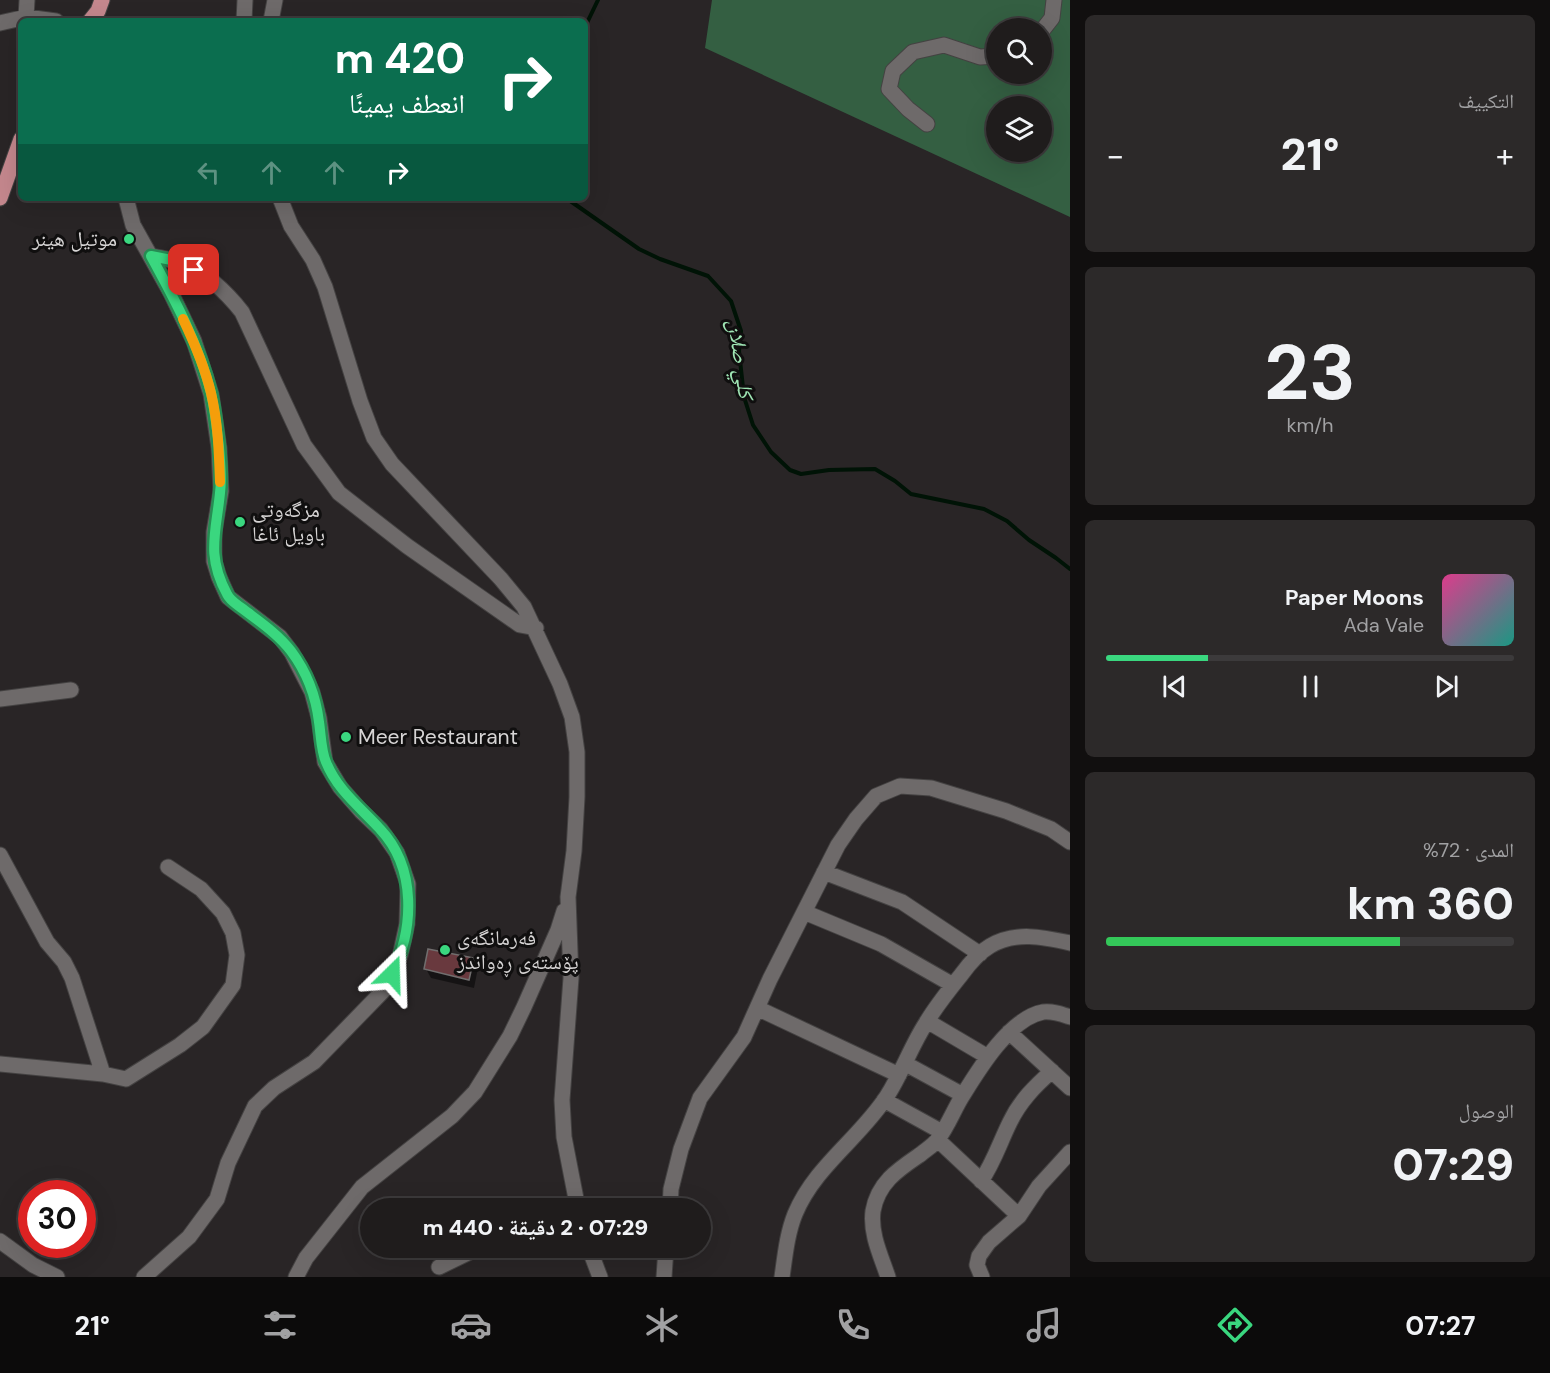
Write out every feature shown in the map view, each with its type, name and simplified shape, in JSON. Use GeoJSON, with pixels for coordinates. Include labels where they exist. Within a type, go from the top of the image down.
{"type":"FeatureCollection","features":[{"type":"Feature","properties":{"kind":"main road"},"geometry":{"type":"LineString","coordinates":[[0,198],[18,147]]}},
{"type":"Feature","properties":{"kind":"street"},"geometry":{"type":"LineString","coordinates":[[26,17],[27,0]]}},
{"type":"Feature","properties":{"kind":"street"},"geometry":{"type":"LineString","coordinates":[[244,18],[245,0]]}},
{"type":"Feature","properties":{"kind":"street"},"geometry":{"type":"LineString","coordinates":[[272,18],[275,0]]}},
{"type":"Feature","properties":{"kind":"street"},"geometry":{"type":"LineString","coordinates":[[1052,18],[1054,0]]}},
{"type":"Feature","properties":{"kind":"street"},"geometry":{"type":"LineString","coordinates":[[21,18],[34,18]]}},
{"type":"Feature","properties":{"kind":"street"},"geometry":{"type":"LineString","coordinates":[[0,22],[18,19]]}},
{"type":"Feature","properties":{"kind":"street"},"geometry":{"type":"LineString","coordinates":[[927,124],[908,109],[890,89],[893,71],[913,52],[945,45],[986,57]]}},
{"type":"Feature","properties":{"kind":"street"},"geometry":{"type":"LineString","coordinates":[[127,201],[133,225],[171,293],[194,341],[211,394],[219,448],[221,490],[214,542],[214,561],[219,577],[228,597],[280,637],[292,653],[312,692],[326,762],[340,787],[381,830],[397,854],[408,884],[407,924],[400,956],[383,991],[314,1062],[274,1088],[255,1106],[228,1163],[217,1199],[189,1237],[144,1277]]}},
{"type":"Feature","properties":{"kind":"street"},"geometry":{"type":"LineString","coordinates":[[281,201],[291,226],[313,260],[325,287],[360,401],[374,438],[392,464],[501,579],[524,607],[536,628],[572,717],[577,752],[577,797],[568,897],[571,978],[562,1100],[564,1137],[576,1198]]}},
{"type":"Feature","properties":{"kind":"street"},"geometry":{"type":"LineString","coordinates":[[151,256],[182,262],[228,295],[242,312],[304,445],[339,493],[406,546],[520,625],[536,628]]}},
{"type":"Feature","properties":{"kind":"street"},"geometry":{"type":"LineString","coordinates":[[0,699],[71,690]]}},
{"type":"Feature","properties":{"kind":"street"},"geometry":{"type":"LineString","coordinates":[[671,1198],[681,1149],[699,1098],[744,1037],[838,845],[876,796],[900,786],[931,788],[1006,811],[1052,829],[1070,842]]}},
{"type":"Feature","properties":{"kind":"street"},"geometry":{"type":"LineString","coordinates":[[0,855],[47,942],[64,962],[72,978],[104,1074]]}},
{"type":"Feature","properties":{"kind":"street"},"geometry":{"type":"LineString","coordinates":[[0,1064],[104,1074],[126,1079],[142,1071],[203,1027],[233,985],[237,955],[233,933],[223,913],[201,889],[168,867]]}},
{"type":"Feature","properties":{"kind":"street"},"geometry":{"type":"LineString","coordinates":[[824,872],[902,902],[980,954]]}},
{"type":"Feature","properties":{"kind":"street"},"geometry":{"type":"LineString","coordinates":[[296,1277],[306,1258],[362,1187],[452,1116],[475,1092],[510,1036],[558,930],[568,897]]}},
{"type":"Feature","properties":{"kind":"street"},"geometry":{"type":"LineString","coordinates":[[804,912],[881,944],[952,985]]}},
{"type":"Feature","properties":{"kind":"street"},"geometry":{"type":"LineString","coordinates":[[782,1277],[792,1224],[808,1189],[824,1167],[868,1121],[884,1100],[927,1021],[952,985],[990,946],[1012,938],[1037,936],[1070,943]]}},
{"type":"Feature","properties":{"kind":"street"},"geometry":{"type":"LineString","coordinates":[[540,969],[550,963],[559,963],[571,978]]}},
{"type":"Feature","properties":{"kind":"street"},"geometry":{"type":"LineString","coordinates":[[757,1008],[963,1095]]}},
{"type":"Feature","properties":{"kind":"street"},"geometry":{"type":"LineString","coordinates":[[888,1277],[873,1233],[873,1211],[887,1179],[940,1136],[988,1057],[1009,1032],[1042,1012],[1056,1012],[1070,1017]]}},
{"type":"Feature","properties":{"kind":"street"},"geometry":{"type":"LineString","coordinates":[[927,1021],[988,1057]]}},
{"type":"Feature","properties":{"kind":"street"},"geometry":{"type":"LineString","coordinates":[[1009,1032],[1070,1089]]}},
{"type":"Feature","properties":{"kind":"street"},"geometry":{"type":"LineString","coordinates":[[981,1181],[992,1166],[1010,1120],[1022,1102],[1052,1071]]}},
{"type":"Feature","properties":{"kind":"street"},"geometry":{"type":"LineString","coordinates":[[884,1100],[940,1136],[981,1181],[1018,1216]]}},
{"type":"Feature","properties":{"kind":"street"},"geometry":{"type":"LineString","coordinates":[[982,1277],[977,1265],[979,1256],[989,1242],[1018,1216],[1039,1186],[1070,1152]]}},
{"type":"Feature","properties":{"kind":"street"},"geometry":{"type":"LineString","coordinates":[[0,1241],[33,1264],[57,1277]]}},
{"type":"Feature","properties":{"kind":"street"},"geometry":{"type":"LineString","coordinates":[[440,1267],[458,1258]]}},
{"type":"Feature","properties":{"kind":"street"},"geometry":{"type":"LineString","coordinates":[[593,1258],[600,1277]]}},
{"type":"Feature","properties":{"kind":"street"},"geometry":{"type":"LineString","coordinates":[[664,1277],[665,1258]]}},
{"type":"Feature","properties":{"kind":"green space"},"geometry":{"type":"Polygon","coordinates":[[[712,0],[1070,0],[1070,217],[705,48],[712,0]]]}},
{"type":"Feature","properties":{"kind":"building"},"geometry":{"type":"Polygon","coordinates":[[[428,949],[474,958],[469,980],[424,969],[428,949]]]}},
{"type":"Feature","properties":{"kind":"waterway","name":"كلي صلان"},"geometry":{"type":"LineString","coordinates":[[588,21],[598,0]]}},
{"type":"Feature","properties":{"kind":"waterway","name":"كلي صلان"},"geometry":{"type":"LineString","coordinates":[[570,201],[639,249],[708,276],[731,301],[741,331],[739,351],[744,397],[753,425],[771,452],[790,470],[801,474],[829,470],[875,469],[911,494],[984,509],[1007,521],[1070,569]]}},
{"type":"Feature","properties":{"kind":"slow traffic"},"geometry":{"type":"LineString","coordinates":[[183,319],[194,341],[211,394],[219,448],[220,482]]}},
{"type":"Feature","properties":{"kind":"place","name":"موتيل هينر"},"geometry":{"type":"Point","coordinates":[129,239]}},
{"type":"Feature","properties":{"kind":"place","name":"مزگەوتی باویل ئاغا"},"geometry":{"type":"Point","coordinates":[240,522]}},
{"type":"Feature","properties":{"kind":"place","name":"Meer Restaurant"},"geometry":{"type":"Point","coordinates":[346,737]}},
{"type":"Feature","properties":{"kind":"place","name":"فەرمانگەی پۆستەی ڕەواندز"},"geometry":{"type":"Point","coordinates":[445,950]}},
{"type":"Feature","properties":{"kind":"route"},"geometry":{"type":"LineString","coordinates":[[194,270],[182,262],[151,256],[194,341],[211,394],[219,448],[221,490],[214,532],[214,561],[228,597],[280,637],[292,653],[312,692],[326,762],[340,787],[381,830],[397,854],[408,884],[407,924],[400,956],[392,974]]}}]}
